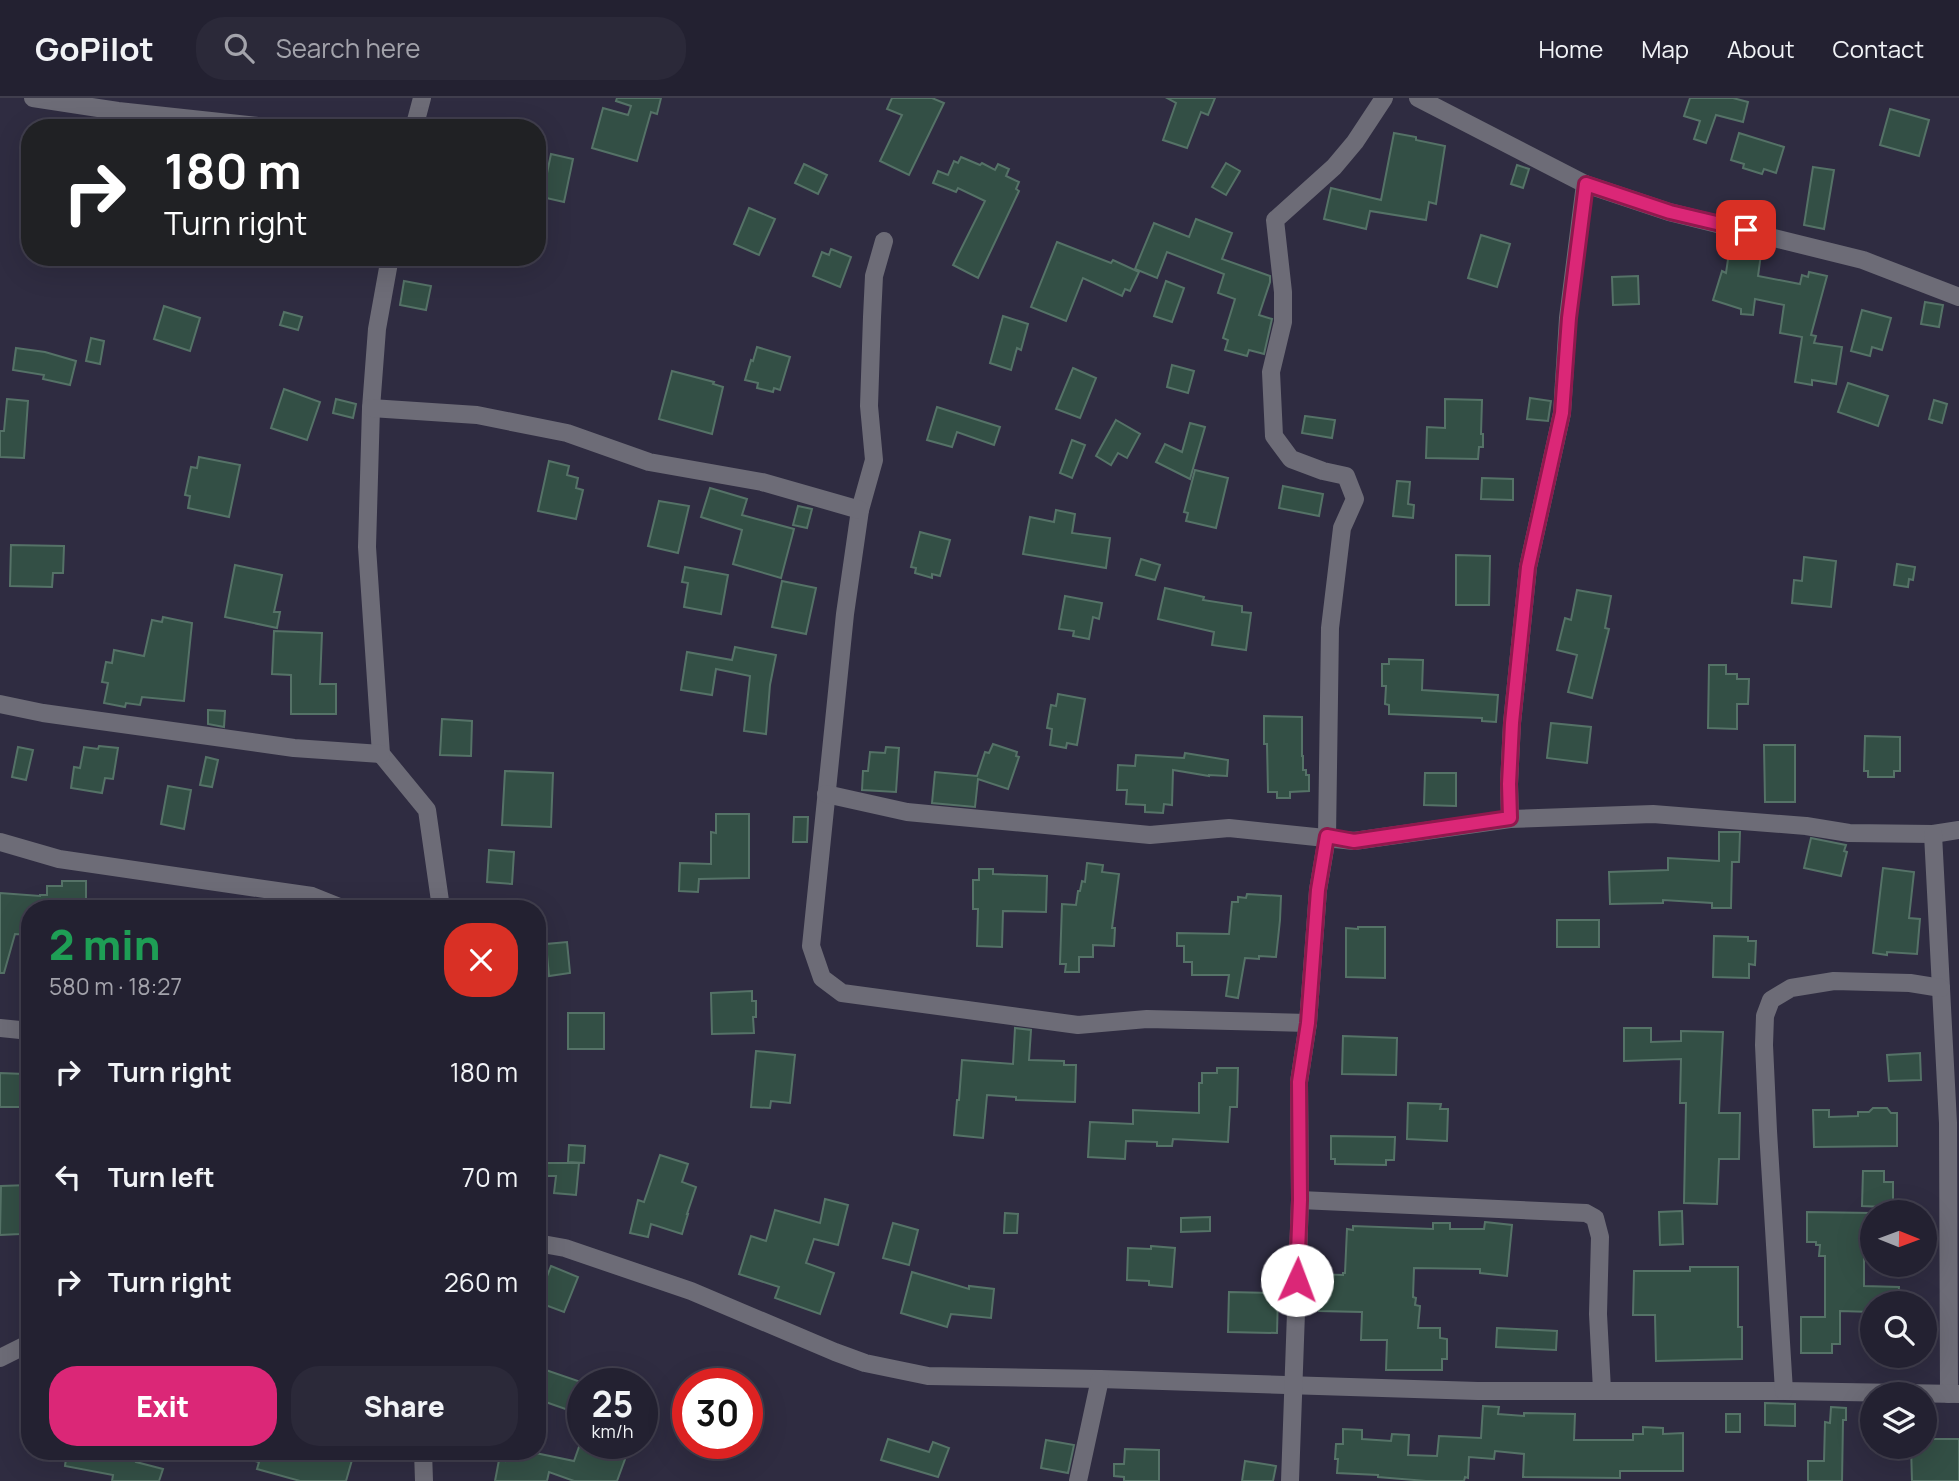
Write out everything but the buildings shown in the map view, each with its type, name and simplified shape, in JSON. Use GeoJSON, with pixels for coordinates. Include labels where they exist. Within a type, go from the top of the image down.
{"type":"FeatureCollection","features":[{"type":"Feature","properties":{"kind":"street"},"geometry":{"type":"LineString","coordinates":[[33,98],[192,119]]}},
{"type":"Feature","properties":{"kind":"street"},"geometry":{"type":"LineString","coordinates":[[416,119],[422,98]]}},
{"type":"Feature","properties":{"kind":"street"},"geometry":{"type":"LineString","coordinates":[[1290,1481],[1300,1200],[1299,1082],[1308,1023],[1318,890],[1327,836],[1330,628],[1342,528],[1355,499],[1346,476],[1291,459],[1274,436],[1270,372],[1283,322],[1275,220],[1341,159],[1384,98]]}},
{"type":"Feature","properties":{"kind":"street"},"geometry":{"type":"LineString","coordinates":[[1418,98],[1586,184],[1670,212],[1863,260],[1959,297]]}},
{"type":"Feature","properties":{"kind":"street"},"geometry":{"type":"LineString","coordinates":[[1510,818],[1512,723],[1528,567],[1562,413],[1569,318],[1586,184]]}},
{"type":"Feature","properties":{"kind":"street"},"geometry":{"type":"LineString","coordinates":[[884,241],[874,276],[872,317],[869,406],[874,460],[860,510],[845,614],[811,946],[822,978],[842,993],[1078,1025],[1147,1019],[1308,1023]]}},
{"type":"Feature","properties":{"kind":"street"},"geometry":{"type":"LineString","coordinates":[[388,266],[377,329],[371,408],[367,547],[381,754],[427,810],[439,900]]}},
{"type":"Feature","properties":{"kind":"street"},"geometry":{"type":"LineString","coordinates":[[371,408],[477,415],[567,433],[649,462],[762,482],[860,510]]}},
{"type":"Feature","properties":{"kind":"street"},"geometry":{"type":"LineString","coordinates":[[0,705],[294,748],[381,754]]}},
{"type":"Feature","properties":{"kind":"street"},"geometry":{"type":"LineString","coordinates":[[826,794],[906,812],[1150,835],[1229,828],[1327,836],[1354,841],[1510,818],[1653,814],[1806,826],[1849,833],[1933,834],[1959,830]]}},
{"type":"Feature","properties":{"kind":"street"},"geometry":{"type":"LineString","coordinates":[[546,1245],[565,1248],[691,1291],[865,1363],[928,1376],[1100,1378],[1478,1391],[1954,1394],[1948,1123],[1933,834]]}},
{"type":"Feature","properties":{"kind":"street"},"geometry":{"type":"LineString","coordinates":[[0,842],[60,859],[312,896],[322,900]]}},
{"type":"Feature","properties":{"kind":"street"},"geometry":{"type":"LineString","coordinates":[[1784,1391],[1765,1057],[1765,1016],[1771,1000],[1791,988],[1834,981],[1910,983],[1941,988]]}},
{"type":"Feature","properties":{"kind":"street"},"geometry":{"type":"LineString","coordinates":[[0,1028],[21,1030]]}},
{"type":"Feature","properties":{"kind":"street"},"geometry":{"type":"LineString","coordinates":[[1300,1200],[1587,1213],[1595,1218],[1600,1237],[1598,1314],[1602,1390]]}},
{"type":"Feature","properties":{"kind":"street"},"geometry":{"type":"LineString","coordinates":[[0,1358],[21,1348]]}},
{"type":"Feature","properties":{"kind":"street"},"geometry":{"type":"LineString","coordinates":[[1078,1481],[1100,1378]]}},
{"type":"Feature","properties":{"kind":"street"},"geometry":{"type":"LineString","coordinates":[[423,1460],[424,1481]]}},
{"type":"Feature","properties":{"kind":"route"},"geometry":{"type":"LineString","coordinates":[[1297,1280],[1300,1200],[1299,1082],[1308,1023],[1318,890],[1327,836],[1354,841],[1510,818],[1512,723],[1528,567],[1562,413],[1569,318],[1586,184],[1670,212],[1746,230]]}}]}
